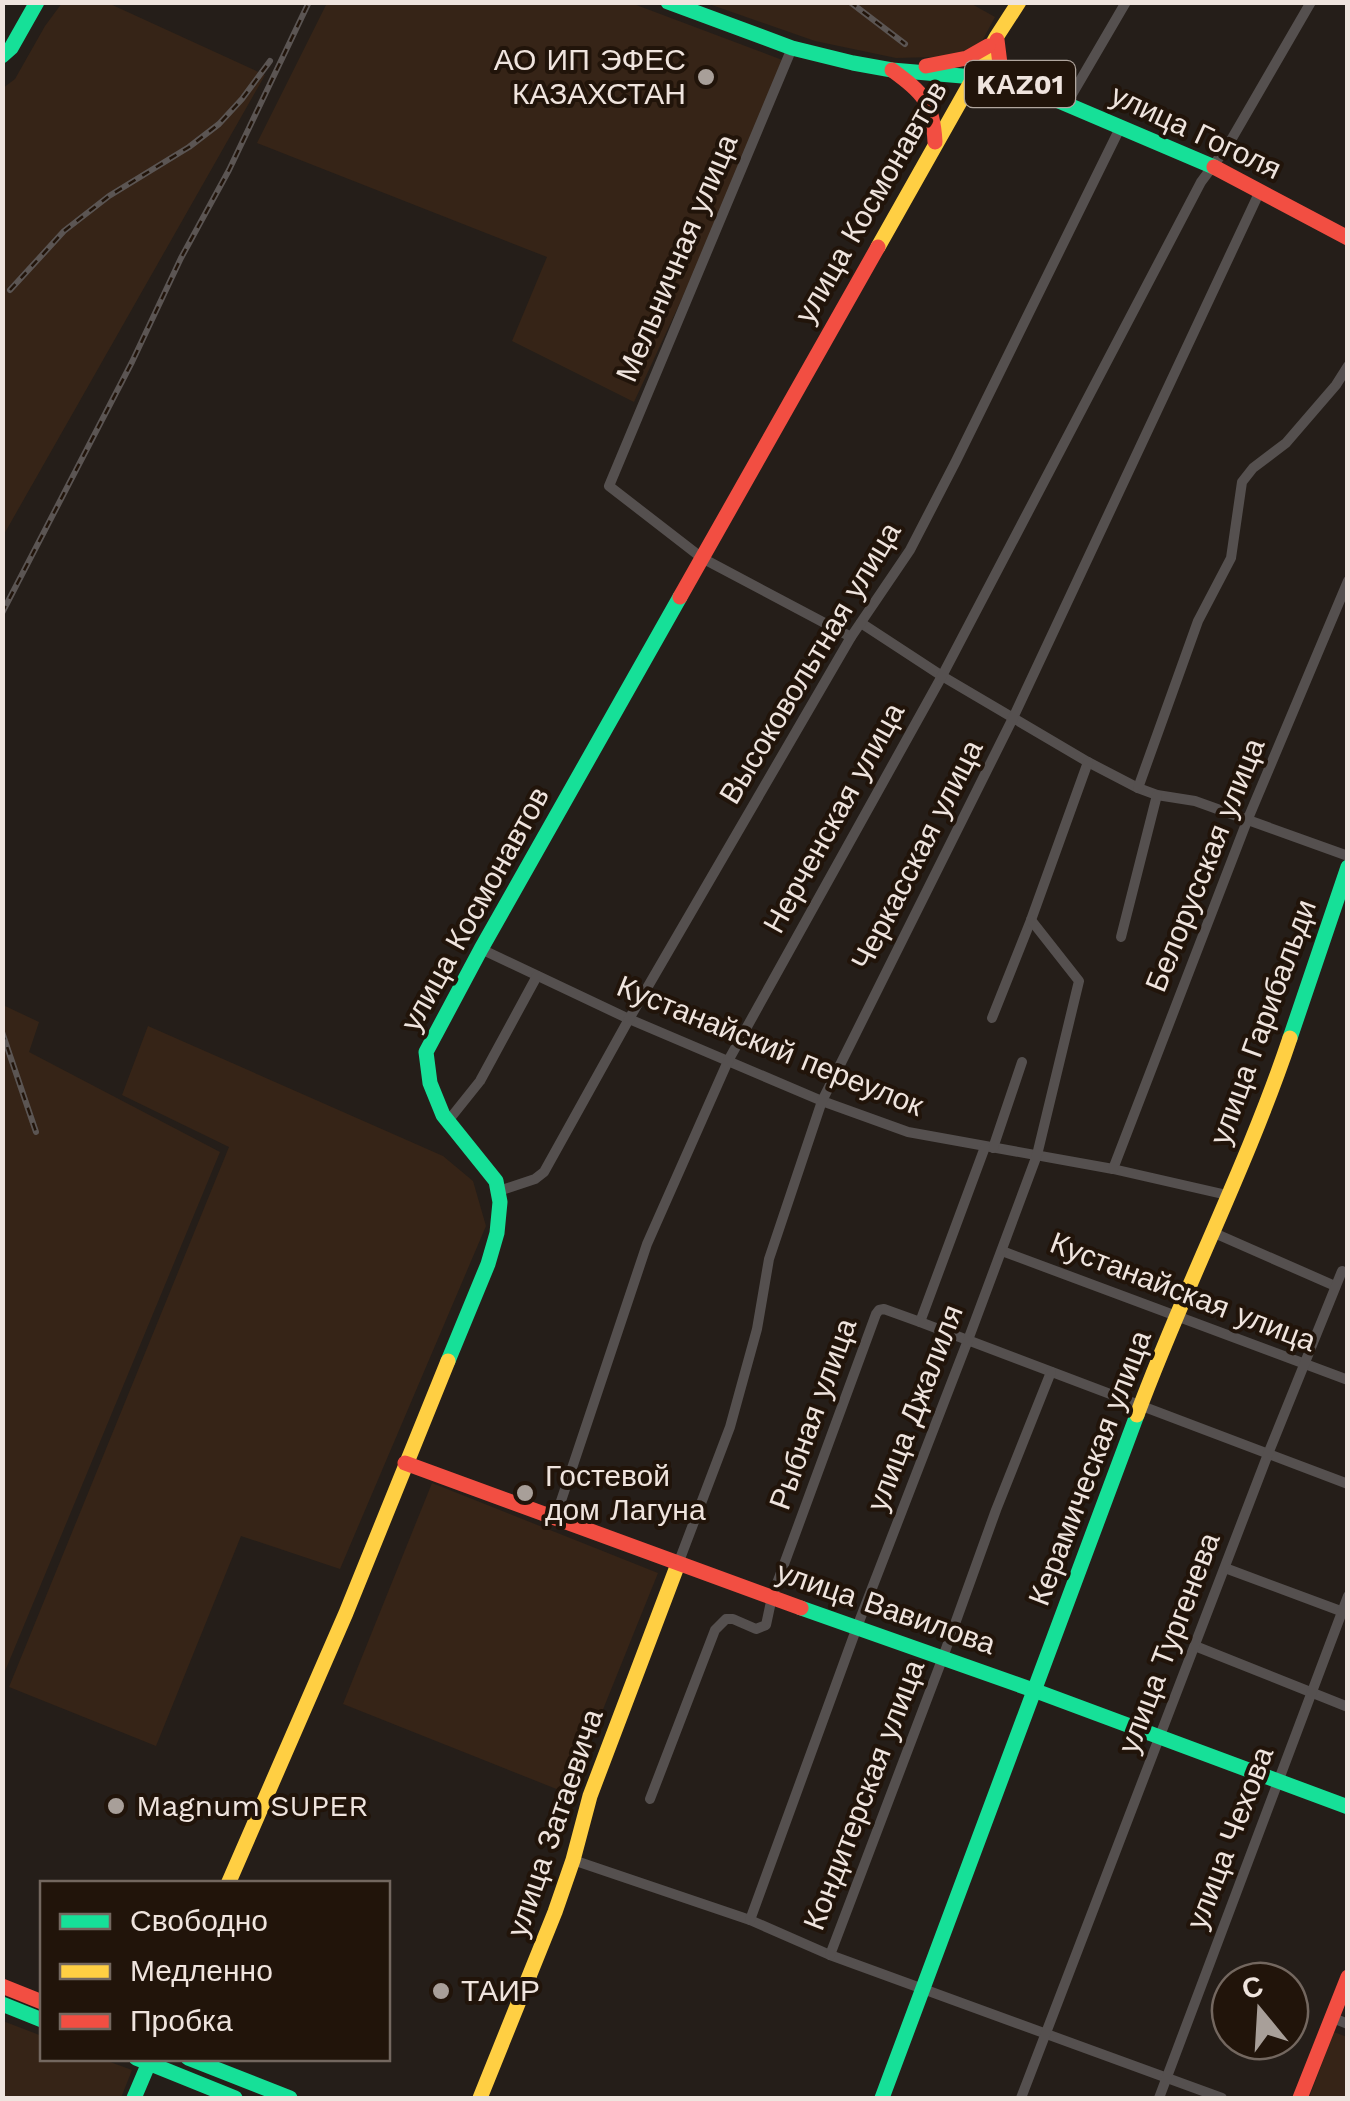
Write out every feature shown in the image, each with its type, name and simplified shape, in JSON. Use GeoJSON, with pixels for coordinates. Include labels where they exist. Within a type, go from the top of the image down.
{"type":"FeatureCollection","features":[{"type":"Feature","properties":{"kind":"main road"},"geometry":{"type":"LineString","coordinates":[[2,56],[11,48],[37,2]]}},
{"type":"Feature","properties":{"kind":"main road","name":"улица Гоголя"},"geometry":{"type":"LineString","coordinates":[[668,2],[792,48],[892,70],[1020,84],[1212,166],[1348,238]]}},
{"type":"Feature","properties":{"kind":"main road","name":"улица Космонавтов"},"geometry":{"type":"LineString","coordinates":[[500,1191],[443,1115],[430,1083],[426,1052],[1019,2]]}},
{"type":"Feature","properties":{"kind":"main road"},"geometry":{"type":"LineString","coordinates":[[892,70],[952,64],[982,52],[997,36]]}},
{"type":"Feature","properties":{"kind":"main road"},"geometry":{"type":"LineString","coordinates":[[997,36],[996,59],[1004,72],[1020,84]]}},
{"type":"Feature","properties":{"kind":"main road"},"geometry":{"type":"LineString","coordinates":[[892,70],[926,96],[934,114],[936,144]]}},
{"type":"Feature","properties":{"kind":"main road","name":"улица Гарибальди"},"geometry":{"type":"LineString","coordinates":[[1227,1195],[1271,1094],[1348,867]]}},
{"type":"Feature","properties":{"kind":"main road"},"geometry":{"type":"LineString","coordinates":[[229,1881],[346,1613],[488,1264],[499,1231],[500,1191]]}},
{"type":"Feature","properties":{"kind":"main road","name":"Керамическая улица"},"geometry":{"type":"LineString","coordinates":[[882,2098],[1140,1404],[1227,1195]]}},
{"type":"Feature","properties":{"kind":"main road","name":"улица Вавилова"},"geometry":{"type":"LineString","coordinates":[[405,1462],[1348,1808]]}},
{"type":"Feature","properties":{"kind":"main road","name":"улица Затаевича"},"geometry":{"type":"LineString","coordinates":[[480,2098],[538,1957],[573,1860],[590,1796],[678,1564]]}},
{"type":"Feature","properties":{"kind":"main road"},"geometry":{"type":"LineString","coordinates":[[1300,2098],[1340,2021],[1348,1978]]}},
{"type":"Feature","properties":{"kind":"main road"},"geometry":{"type":"LineString","coordinates":[[2,1986],[40,2001]]}},
{"type":"Feature","properties":{"kind":"main road"},"geometry":{"type":"LineString","coordinates":[[2,2004],[40,2019]]}},
{"type":"Feature","properties":{"kind":"main road"},"geometry":{"type":"LineString","coordinates":[[134,2098],[146,2061]]}},
{"type":"Feature","properties":{"kind":"main road"},"geometry":{"type":"LineString","coordinates":[[148,2061],[236,2098]]}},
{"type":"Feature","properties":{"kind":"main road"},"geometry":{"type":"LineString","coordinates":[[209,2064],[290,2098]]}},
{"type":"Feature","properties":{"kind":"street"},"geometry":{"type":"LineString","coordinates":[[1066,103],[1126,2]]}},
{"type":"Feature","properties":{"kind":"street","name":"Нерченская улица"},"geometry":{"type":"LineString","coordinates":[[555,1519],[647,1244],[728,1061],[942,676],[1201,182],[1227,146],[1311,2]]}},
{"type":"Feature","properties":{"kind":"street","name":"Мельничная улица"},"geometry":{"type":"LineString","coordinates":[[702,558],[609,486],[792,48]]}},
{"type":"Feature","properties":{"kind":"street","name":"Высоковольтная улица"},"geometry":{"type":"LineString","coordinates":[[500,1191],[544,1172],[851,637],[919,532],[1121,126]]}},
{"type":"Feature","properties":{"kind":"street","name":"Черкасская улица"},"geometry":{"type":"LineString","coordinates":[[678,1564],[730,1426],[757,1329],[769,1258],[822,1101],[1013,718],[1260,191]]}},
{"type":"Feature","properties":{"kind":"street"},"geometry":{"type":"LineString","coordinates":[[1138,788],[1198,621],[1231,558],[1242,482],[1253,468],[1286,443],[1348,366]]}},
{"type":"Feature","properties":{"kind":"street"},"geometry":{"type":"LineString","coordinates":[[702,558],[851,637]]}},
{"type":"Feature","properties":{"kind":"street","name":"Белорусская улица"},"geometry":{"type":"LineString","coordinates":[[1113,1169],[1247,821],[1348,581]]}},
{"type":"Feature","properties":{"kind":"street"},"geometry":{"type":"LineString","coordinates":[[861,622],[942,676],[1138,788],[1157,796],[1195,801],[1348,856]]}},
{"type":"Feature","properties":{"kind":"street"},"geometry":{"type":"LineString","coordinates":[[992,1018],[1088,762]]}},
{"type":"Feature","properties":{"kind":"street"},"geometry":{"type":"LineString","coordinates":[[1121,937],[1157,796]]}},
{"type":"Feature","properties":{"kind":"street","name":"улица Джалиля"},"geometry":{"type":"LineString","coordinates":[[750,1920],[1037,1155],[1079,981],[1031,920]]}},
{"type":"Feature","properties":{"kind":"street","name":"Кустанайский переулок"},"geometry":{"type":"LineString","coordinates":[[481,950],[728,1061],[908,1132],[1113,1169],[1227,1195]]}},
{"type":"Feature","properties":{"kind":"street"},"geometry":{"type":"LineString","coordinates":[[448,1122],[480,1081],[538,976]]}},
{"type":"Feature","properties":{"kind":"street"},"geometry":{"type":"LineString","coordinates":[[1022,1062],[920,1322],[1348,1484]]}},
{"type":"Feature","properties":{"kind":"street"},"geometry":{"type":"LineString","coordinates":[[1212,1232],[1335,1286]]}},
{"type":"Feature","properties":{"kind":"street","name":"Кустанайская улица"},"geometry":{"type":"LineString","coordinates":[[1002,1251],[1348,1380]]}},
{"type":"Feature","properties":{"kind":"street","name":"улица Тургенева"},"geometry":{"type":"LineString","coordinates":[[1021,2098],[1268,1454],[1335,1286],[1345,1275]]}},
{"type":"Feature","properties":{"kind":"street","name":"Рыбная улица"},"geometry":{"type":"LineString","coordinates":[[772,1597],[876,1314],[884,1309],[920,1322]]}},
{"type":"Feature","properties":{"kind":"street","name":"Кондитерская улица"},"geometry":{"type":"LineString","coordinates":[[830,1955],[1051,1372]]}},
{"type":"Feature","properties":{"kind":"street"},"geometry":{"type":"LineString","coordinates":[[1224,1568],[1344,1613]]}},
{"type":"Feature","properties":{"kind":"street","name":"улица Чехова"},"geometry":{"type":"LineString","coordinates":[[1160,2098],[1348,1596]]}},
{"type":"Feature","properties":{"kind":"street"},"geometry":{"type":"LineString","coordinates":[[650,1799],[715,1630],[726,1619],[760,1628],[766,1624],[772,1597]]}},
{"type":"Feature","properties":{"kind":"street"},"geometry":{"type":"LineString","coordinates":[[1195,1646],[1348,1707]]}},
{"type":"Feature","properties":{"kind":"street"},"geometry":{"type":"LineString","coordinates":[[573,1860],[750,1920],[830,1955],[1222,2098]]}},
{"type":"Feature","properties":{"kind":"shaded area"},"geometry":{"type":"Polygon","coordinates":[[[62,3],[108,3],[265,75],[3,536],[3,88],[15,79],[62,3]]]}},
{"type":"Feature","properties":{"kind":"shaded area"},"geometry":{"type":"Polygon","coordinates":[[[327,3],[631,3],[785,61],[634,402],[512,341],[547,257],[257,143],[327,3]]]}},
{"type":"Feature","properties":{"kind":"shaded area"},"geometry":{"type":"Polygon","coordinates":[[[706,3],[970,3],[995,17],[974,56],[896,58],[815,41],[706,3]]]}},
{"type":"Feature","properties":{"kind":"shaded area"},"geometry":{"type":"Polygon","coordinates":[[[3,1005],[39,1022],[29,1052],[220,1152],[3,1676],[3,1005]]]}},
{"type":"Feature","properties":{"kind":"shaded area"},"geometry":{"type":"Polygon","coordinates":[[[148,1026],[443,1156],[473,1181],[486,1226],[340,1569],[241,1536],[156,1746],[9,1687],[229,1147],[122,1095],[148,1026]]]}},
{"type":"Feature","properties":{"kind":"shaded area"},"geometry":{"type":"Polygon","coordinates":[[[432,1483],[658,1573],[569,1794],[343,1704],[432,1483]]]}},
{"type":"Feature","properties":{"kind":"shaded area"},"geometry":{"type":"Polygon","coordinates":[[[3,2021],[40,2035],[40,2061],[107,2061],[132,2070],[121,2098],[3,2098],[3,2021]]]}},
{"type":"Feature","properties":{"kind":"shaded area"},"geometry":{"type":"Polygon","coordinates":[[[1334,2032],[1347,2037],[1347,2098],[1309,2098],[1334,2032]]]}},
{"type":"Feature","properties":{"kind":"railway"},"geometry":{"type":"LineString","coordinates":[[2,613],[229,170],[309,2]]}},
{"type":"Feature","properties":{"kind":"railway"},"geometry":{"type":"LineString","coordinates":[[850,2],[905,44]]}},
{"type":"Feature","properties":{"kind":"railway"},"geometry":{"type":"LineString","coordinates":[[10,290],[64,231],[109,196],[219,124],[270,61]]}},
{"type":"Feature","properties":{"kind":"railway"},"geometry":{"type":"LineString","coordinates":[[2,1032],[36,1132]]}},
{"type":"Feature","properties":{"kind":"traffic: fast"},"geometry":{"type":"LineString","coordinates":[[2,56],[11,48],[37,2]]}},
{"type":"Feature","properties":{"kind":"traffic: fast"},"geometry":{"type":"LineString","coordinates":[[668,2],[792,48],[853,63],[1019,84],[1214,167]]}},
{"type":"Feature","properties":{"kind":"traffic: fast"},"geometry":{"type":"LineString","coordinates":[[448,1361],[488,1264],[500,1202],[496,1181],[443,1115],[430,1083],[426,1052],[680,597]]}},
{"type":"Feature","properties":{"kind":"traffic: fast"},"geometry":{"type":"LineString","coordinates":[[1290,1038],[1348,867]]}},
{"type":"Feature","properties":{"kind":"traffic: fast"},"geometry":{"type":"LineString","coordinates":[[882,2098],[1137,1415]]}},
{"type":"Feature","properties":{"kind":"traffic: fast"},"geometry":{"type":"LineString","coordinates":[[801,1608],[1348,1807]]}},
{"type":"Feature","properties":{"kind":"traffic: fast"},"geometry":{"type":"LineString","coordinates":[[2,2004],[40,2019]]}},
{"type":"Feature","properties":{"kind":"traffic: fast"},"geometry":{"type":"LineString","coordinates":[[143,2061],[235,2098]]}},
{"type":"Feature","properties":{"kind":"traffic: fast"},"geometry":{"type":"LineString","coordinates":[[134,2098],[150,2061]]}},
{"type":"Feature","properties":{"kind":"traffic: fast"},"geometry":{"type":"LineString","coordinates":[[196,2061],[290,2098]]}},
{"type":"Feature","properties":{"kind":"traffic: slow"},"geometry":{"type":"LineString","coordinates":[[878,247],[1019,2]]}},
{"type":"Feature","properties":{"kind":"traffic: slow"},"geometry":{"type":"LineString","coordinates":[[1137,1415],[1255,1133],[1290,1038]]}},
{"type":"Feature","properties":{"kind":"traffic: slow"},"geometry":{"type":"LineString","coordinates":[[229,1881],[346,1613],[448,1361]]}},
{"type":"Feature","properties":{"kind":"traffic: slow"},"geometry":{"type":"LineString","coordinates":[[480,2098],[555,1912],[590,1796],[678,1564]]}},
{"type":"Feature","properties":{"kind":"traffic: jam"},"geometry":{"type":"LineString","coordinates":[[997,40],[1000,64],[1018,83]]}},
{"type":"Feature","properties":{"kind":"traffic: jam"},"geometry":{"type":"LineString","coordinates":[[926,66],[967,58],[988,46]]}},
{"type":"Feature","properties":{"kind":"traffic: jam"},"geometry":{"type":"LineString","coordinates":[[892,70],[912,85],[929,108],[935,142]]}},
{"type":"Feature","properties":{"kind":"traffic: jam"},"geometry":{"type":"LineString","coordinates":[[1214,167],[1348,238]]}},
{"type":"Feature","properties":{"kind":"traffic: jam"},"geometry":{"type":"LineString","coordinates":[[680,597],[878,247]]}},
{"type":"Feature","properties":{"kind":"traffic: jam"},"geometry":{"type":"LineString","coordinates":[[405,1463],[801,1608]]}},
{"type":"Feature","properties":{"kind":"traffic: jam"},"geometry":{"type":"LineString","coordinates":[[1300,2098],[1348,1977]]}},
{"type":"Feature","properties":{"kind":"traffic: jam"},"geometry":{"type":"LineString","coordinates":[[2,1986],[40,2001]]}},
{"type":"Feature","properties":{"kind":"place","name":"АО ИП ЭФЕС КАЗАХСТАН"},"geometry":{"type":"Point","coordinates":[706,77]}},
{"type":"Feature","properties":{"kind":"place","name":"Гостевой дом Лагуна"},"geometry":{"type":"Point","coordinates":[525,1493]}},
{"type":"Feature","properties":{"kind":"place","name":"Magnum SUPER"},"geometry":{"type":"Point","coordinates":[116,1806]}},
{"type":"Feature","properties":{"kind":"place","name":"ТАИР"},"geometry":{"type":"Point","coordinates":[441,1991]}}]}
